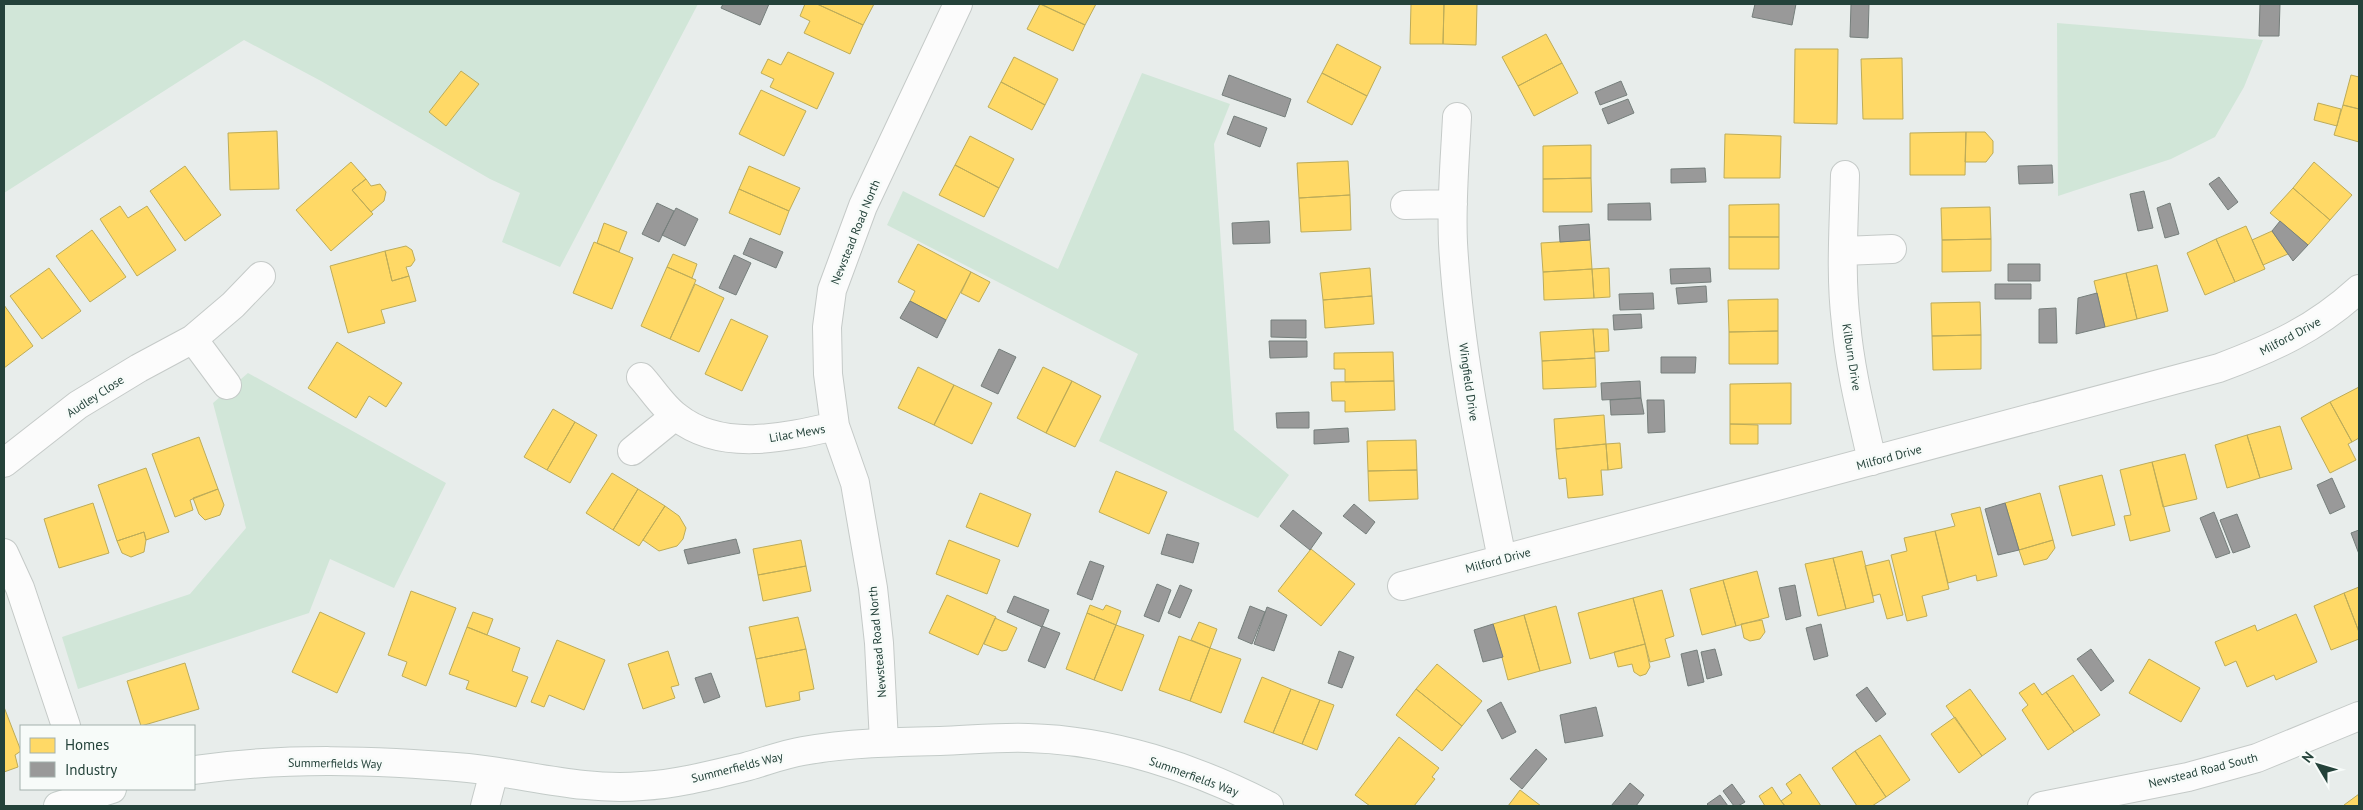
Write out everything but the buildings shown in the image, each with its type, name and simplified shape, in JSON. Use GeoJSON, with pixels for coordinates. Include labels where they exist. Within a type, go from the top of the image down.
{"type":"FeatureCollection","features":[{"type":"Feature","properties":{"kind":"street","name":"Newstead Road North"},"geometry":{"type":"LineString","coordinates":[[884,742],[879,643],[873,588],[855,483],[835,426],[828,374],[827,327],[832,290],[863,206],[958,4]]}},
{"type":"Feature","properties":{"kind":"street","name":"Wingfield Drive"},"geometry":{"type":"LineString","coordinates":[[1457,118],[1453,204],[1458,303],[1470,400],[1502,559]]}},
{"type":"Feature","properties":{"kind":"street","name":"Kilburn Drive"},"geometry":{"type":"LineString","coordinates":[[1845,175],[1843,251],[1846,323],[1852,365],[1872,461]]}},
{"type":"Feature","properties":{"kind":"street"},"geometry":{"type":"LineString","coordinates":[[1405,205],[1453,204]]}},
{"type":"Feature","properties":{"kind":"street"},"geometry":{"type":"LineString","coordinates":[[1843,251],[1892,249]]}},
{"type":"Feature","properties":{"kind":"street","name":"Audley Close"},"geometry":{"type":"LineString","coordinates":[[4,463],[78,405],[139,368],[193,339],[234,305],[261,276]]}},
{"type":"Feature","properties":{"kind":"street","name":"Milford Drive"},"geometry":{"type":"LineString","coordinates":[[1402,586],[2219,368],[2272,348],[2309,328],[2338,309],[2359,289]]}},
{"type":"Feature","properties":{"kind":"street"},"geometry":{"type":"LineString","coordinates":[[193,339],[226,385]]}},
{"type":"Feature","properties":{"kind":"street","name":"Lilac Mews"},"geometry":{"type":"LineString","coordinates":[[642,376],[675,416],[694,429],[740,439],[770,439],[794,436],[835,426]]}},
{"type":"Feature","properties":{"kind":"street"},"geometry":{"type":"LineString","coordinates":[[632,452],[675,416]]}},
{"type":"Feature","properties":{"kind":"street"},"geometry":{"type":"LineString","coordinates":[[4,553],[20,588],[66,725]]}},
{"type":"Feature","properties":{"kind":"street","name":"Newstead Road South"},"geometry":{"type":"LineString","coordinates":[[2042,806],[2188,776],[2258,758],[2359,716]]}},
{"type":"Feature","properties":{"kind":"street","name":"Summerfields Way"},"geometry":{"type":"LineString","coordinates":[[195,770],[228,765],[288,762],[375,763],[494,772],[548,782],[600,786],[642,786],[691,779],[802,751],[884,742],[1030,738],[1106,747],[1169,764],[1269,806]]}},
{"type":"Feature","properties":{"kind":"street"},"geometry":{"type":"LineString","coordinates":[[485,806],[494,772]]}},
{"type":"Feature","properties":{"kind":"street"},"geometry":{"type":"LineString","coordinates":[[58,806],[96,791]]}},
{"type":"Feature","properties":{"kind":"green space"},"geometry":{"type":"Polygon","coordinates":[[[4,4],[698,4],[560,267],[502,242],[520,193],[490,179],[321,81],[244,40],[4,193],[4,4]]]}},
{"type":"Feature","properties":{"kind":"green space"},"geometry":{"type":"Polygon","coordinates":[[[2057,23],[2263,40],[2244,87],[2215,137],[2171,159],[2058,196],[2057,23]]]}},
{"type":"Feature","properties":{"kind":"green space"},"geometry":{"type":"Polygon","coordinates":[[[1142,73],[1230,104],[1214,144],[1234,430],[1289,475],[1258,518],[1099,441],[1138,354],[887,225],[903,191],[1058,269],[1142,73]]]}},
{"type":"Feature","properties":{"kind":"green space"},"geometry":{"type":"Polygon","coordinates":[[[248,373],[446,483],[394,588],[330,559],[309,613],[78,689],[62,637],[190,594],[246,528],[213,403],[248,373]]]}}]}
